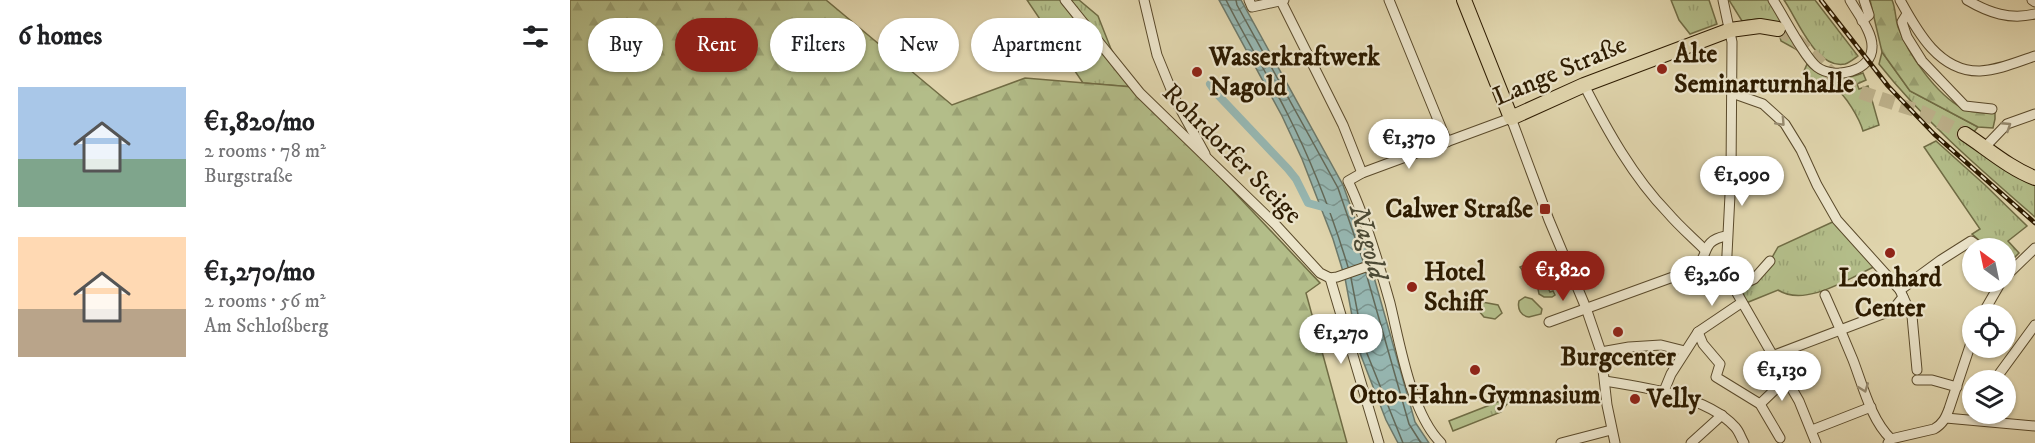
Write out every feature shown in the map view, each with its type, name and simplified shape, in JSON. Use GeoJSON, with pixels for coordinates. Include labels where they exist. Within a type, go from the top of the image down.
{"type":"FeatureCollection","features":[{"type":"Feature","properties":{"kind":"main road"},"geometry":{"type":"LineString","coordinates":[[1464,0],[1511,118]]}},
{"type":"Feature","properties":{"kind":"main road","name":"Lange Straße"},"geometry":{"type":"LineString","coordinates":[[1511,118],[1584,85],[1730,30],[1760,26],[1778,29]]}},
{"type":"Feature","properties":{"kind":"main road"},"geometry":{"type":"LineString","coordinates":[[1965,134],[2014,170],[2035,178]]}},
{"type":"Feature","properties":{"kind":"street","name":"Rohrdorfer Steige"},"geometry":{"type":"LineString","coordinates":[[1065,0],[1140,93],[1275,224],[1320,273],[1334,277]]}},
{"type":"Feature","properties":{"kind":"street"},"geometry":{"type":"LineString","coordinates":[[1143,0],[1157,55],[1175,99],[1207,159]]}},
{"type":"Feature","properties":{"kind":"street"},"geometry":{"type":"LineString","coordinates":[[1249,0],[1252,7],[1282,0],[1343,125],[1362,173],[1348,181],[1422,415],[1431,434],[1441,443]]}},
{"type":"Feature","properties":{"kind":"street"},"geometry":{"type":"LineString","coordinates":[[1389,0],[1447,142]]}},
{"type":"Feature","properties":{"kind":"street"},"geometry":{"type":"LineString","coordinates":[[1724,0],[1730,30],[1732,93],[1726,274],[1799,401],[1816,443]]}},
{"type":"Feature","properties":{"kind":"street"},"geometry":{"type":"LineString","coordinates":[[1773,0],[1817,67],[1831,72],[1847,73],[1869,59],[1872,45],[1850,0]]}},
{"type":"Feature","properties":{"kind":"street"},"geometry":{"type":"LineString","coordinates":[[1862,21],[1869,15],[1864,0]]}},
{"type":"Feature","properties":{"kind":"street"},"geometry":{"type":"LineString","coordinates":[[1900,0],[1928,45],[1941,58],[1959,66],[1978,71],[1998,69],[2035,56]]}},
{"type":"Feature","properties":{"kind":"street"},"geometry":{"type":"LineString","coordinates":[[1967,0],[1984,10],[2010,17],[2035,14]]}},
{"type":"Feature","properties":{"kind":"street"},"geometry":{"type":"LineString","coordinates":[[1908,14],[1902,22],[1907,37],[1922,61],[1965,106],[1992,109]]}},
{"type":"Feature","properties":{"kind":"street"},"geometry":{"type":"LineString","coordinates":[[1584,85],[1600,116],[1636,172],[1666,212],[1704,249]]}},
{"type":"Feature","properties":{"kind":"street"},"geometry":{"type":"LineString","coordinates":[[1732,93],[1763,104],[1785,124],[1802,150],[1817,185],[1837,220],[1901,294],[1912,316],[1917,375],[1957,387]]}},
{"type":"Feature","properties":{"kind":"street"},"geometry":{"type":"LineString","coordinates":[[1985,147],[2007,124],[2035,114]]}},
{"type":"Feature","properties":{"kind":"street"},"geometry":{"type":"LineString","coordinates":[[1511,118],[1601,352],[1611,430],[1615,443]]}},
{"type":"Feature","properties":{"kind":"street","name":"Lange Straße"},"geometry":{"type":"LineString","coordinates":[[1362,173],[1511,118]]}},
{"type":"Feature","properties":{"kind":"street"},"geometry":{"type":"LineString","coordinates":[[1549,322],[1695,269],[1701,264],[1704,249],[1712,240],[1726,236]]}},
{"type":"Feature","properties":{"kind":"street"},"geometry":{"type":"LineString","coordinates":[[1772,356],[1886,313],[1895,307],[1901,294],[1941,260],[1962,247]]}},
{"type":"Feature","properties":{"kind":"street"},"geometry":{"type":"LineString","coordinates":[[2016,263],[2035,248]]}},
{"type":"Feature","properties":{"kind":"street"},"geometry":{"type":"LineString","coordinates":[[1733,289],[1754,279],[1770,261]]}},
{"type":"Feature","properties":{"kind":"street"},"geometry":{"type":"LineString","coordinates":[[1374,264],[1334,277],[1363,393],[1379,443]]}},
{"type":"Feature","properties":{"kind":"street"},"geometry":{"type":"LineString","coordinates":[[1825,295],[1841,329],[1871,407],[1889,441],[1934,429],[1946,418],[1966,358]]}},
{"type":"Feature","properties":{"kind":"street"},"geometry":{"type":"LineString","coordinates":[[1664,391],[1671,374],[1698,333],[1741,303]]}},
{"type":"Feature","properties":{"kind":"street"},"geometry":{"type":"LineString","coordinates":[[2002,370],[2035,325]]}},
{"type":"Feature","properties":{"kind":"street"},"geometry":{"type":"LineString","coordinates":[[1698,333],[1703,344],[1720,364],[1716,377],[1760,404],[1780,438]]}},
{"type":"Feature","properties":{"kind":"street"},"geometry":{"type":"LineString","coordinates":[[1601,352],[1661,345],[1686,349]]}},
{"type":"Feature","properties":{"kind":"street"},"geometry":{"type":"LineString","coordinates":[[1760,404],[1786,379]]}},
{"type":"Feature","properties":{"kind":"street"},"geometry":{"type":"LineString","coordinates":[[1605,381],[1664,391],[1712,409],[1737,428],[1744,443]]}},
{"type":"Feature","properties":{"kind":"street"},"geometry":{"type":"LineString","coordinates":[[1812,430],[1871,407]]}},
{"type":"Feature","properties":{"kind":"street"},"geometry":{"type":"LineString","coordinates":[[1691,443],[1722,416]]}},
{"type":"Feature","properties":{"kind":"street"},"geometry":{"type":"LineString","coordinates":[[1946,418],[1962,418]]}},
{"type":"Feature","properties":{"kind":"street"},"geometry":{"type":"LineString","coordinates":[[2016,424],[2035,426]]}},
{"type":"Feature","properties":{"kind":"street"},"geometry":{"type":"LineString","coordinates":[[1561,443],[1611,430]]}},
{"type":"Feature","properties":{"kind":"green space"},"geometry":{"type":"Polygon","coordinates":[[[570,0],[826,0],[848,18],[770,18],[770,72],[866,72],[866,33],[878,43],[878,72],[912,72],[952,105],[1025,78],[1133,87],[1320,283],[1306,293],[1347,443],[570,443],[570,0]]]}},
{"type":"Feature","properties":{"kind":"green space"},"geometry":{"type":"Polygon","coordinates":[[[1027,0],[1079,0],[1099,18],[1039,18],[1027,0]]]}},
{"type":"Feature","properties":{"kind":"green space"},"geometry":{"type":"Polygon","coordinates":[[[1671,0],[1709,0],[1717,24],[1690,34],[1679,20],[1671,0]]]}},
{"type":"Feature","properties":{"kind":"green space"},"geometry":{"type":"Polygon","coordinates":[[[1729,0],[1769,0],[1801,52],[1781,41],[1776,22],[1758,19],[1742,21],[1729,0]]]}},
{"type":"Feature","properties":{"kind":"green space"},"geometry":{"type":"Polygon","coordinates":[[[1784,0],[1815,0],[1858,56],[1845,64],[1835,64],[1825,59],[1808,41],[1784,0]]]}},
{"type":"Feature","properties":{"kind":"green space"},"geometry":{"type":"Polygon","coordinates":[[[1870,0],[1892,0],[1897,24],[1903,38],[1924,72],[1942,93],[1962,108],[1974,112],[1995,113],[1993,128],[1978,127],[1910,91],[1882,52],[1870,0]]]}},
{"type":"Feature","properties":{"kind":"green space"},"geometry":{"type":"Polygon","coordinates":[[[1103,29],[1111,49],[1133,87],[1083,83],[1076,72],[1103,72],[1103,29]]]}},
{"type":"Feature","properties":{"kind":"green space"},"geometry":{"type":"Polygon","coordinates":[[[1882,52],[1910,91],[1978,127],[1973,133],[2035,183],[2035,217],[1953,144],[1896,85],[1879,64],[1882,52]]]}},
{"type":"Feature","properties":{"kind":"green space"},"geometry":{"type":"Polygon","coordinates":[[[1807,64],[1819,74],[1833,78],[1863,73],[1866,80],[1857,84],[1859,89],[1868,86],[1879,125],[1863,131],[1852,107],[1839,92],[1810,80],[1804,71],[1807,64]]]}},
{"type":"Feature","properties":{"kind":"green space"},"geometry":{"type":"Polygon","coordinates":[[[1936,141],[2027,226],[2012,238],[1977,238],[1972,234],[1980,229],[1924,147],[1936,141]]]}},
{"type":"Feature","properties":{"kind":"green space"},"geometry":{"type":"Polygon","coordinates":[[[1837,220],[1878,265],[1842,283],[1815,293],[1789,295],[1778,290],[1746,303],[1733,289],[1770,261],[1778,247],[1837,220]]]}},
{"type":"Feature","properties":{"kind":"green space"},"geometry":{"type":"Polygon","coordinates":[[[1534,261],[1536,269],[1532,277],[1528,278],[1520,267],[1534,261]]]}},
{"type":"Feature","properties":{"kind":"green space"},"geometry":{"type":"Polygon","coordinates":[[[1542,283],[1550,286],[1548,288],[1550,292],[1553,291],[1555,295],[1544,297],[1539,294],[1538,289],[1542,283]]]}},
{"type":"Feature","properties":{"kind":"green space"},"geometry":{"type":"Polygon","coordinates":[[[1525,297],[1532,299],[1542,309],[1541,314],[1529,317],[1520,312],[1519,301],[1525,297]]]}},
{"type":"Feature","properties":{"kind":"green space"},"geometry":{"type":"Polygon","coordinates":[[[1482,302],[1498,305],[1502,313],[1495,319],[1484,317],[1478,310],[1482,302]]]}},
{"type":"Feature","properties":{"kind":"green space"},"geometry":{"type":"Polygon","coordinates":[[[1513,396],[1501,412],[1453,431],[1449,421],[1513,396]]]}},
{"type":"Feature","properties":{"kind":"water"},"geometry":{"type":"Polygon","coordinates":[[[1219,0],[1241,0],[1343,185],[1366,249],[1415,422],[1429,443],[1398,443],[1386,420],[1358,348],[1345,278],[1333,239],[1302,159],[1282,116],[1219,0]]]}},
{"type":"Feature","properties":{"kind":"waterway","name":"Nagold"},"geometry":{"type":"LineString","coordinates":[[1210,84],[1288,169],[1296,179],[1308,203],[1330,209]]}},
{"type":"Feature","properties":{"kind":"tunnel"},"geometry":{"type":"LineString","coordinates":[[1778,29],[1794,38],[1839,81],[1857,91],[1921,112],[1965,134]]}},
{"type":"Feature","properties":{"kind":"railway"},"geometry":{"type":"LineString","coordinates":[[1821,0],[1888,86],[1934,134],[2035,223]]}},
{"type":"Feature","properties":{"kind":"place","name":"Alte Seminarturnhalle"},"geometry":{"type":"Point","coordinates":[1662,69]}},
{"type":"Feature","properties":{"kind":"place","name":"Wasserkraftwerk Nagold"},"geometry":{"type":"Point","coordinates":[1197,72]}},
{"type":"Feature","properties":{"kind":"place","name":"Calwer Straße"},"geometry":{"type":"Point","coordinates":[1545,209]}},
{"type":"Feature","properties":{"kind":"place","name":"Leonhard Center"},"geometry":{"type":"Point","coordinates":[1890,253]}},
{"type":"Feature","properties":{"kind":"place","name":"Hotel Schiff"},"geometry":{"type":"Point","coordinates":[1412,287]}},
{"type":"Feature","properties":{"kind":"place","name":"Burgcenter"},"geometry":{"type":"Point","coordinates":[1618,332]}},
{"type":"Feature","properties":{"kind":"place","name":"Otto-Hahn-Gymnasium"},"geometry":{"type":"Point","coordinates":[1475,370]}},
{"type":"Feature","properties":{"kind":"place","name":"Velly"},"geometry":{"type":"Point","coordinates":[1635,399]}}]}
